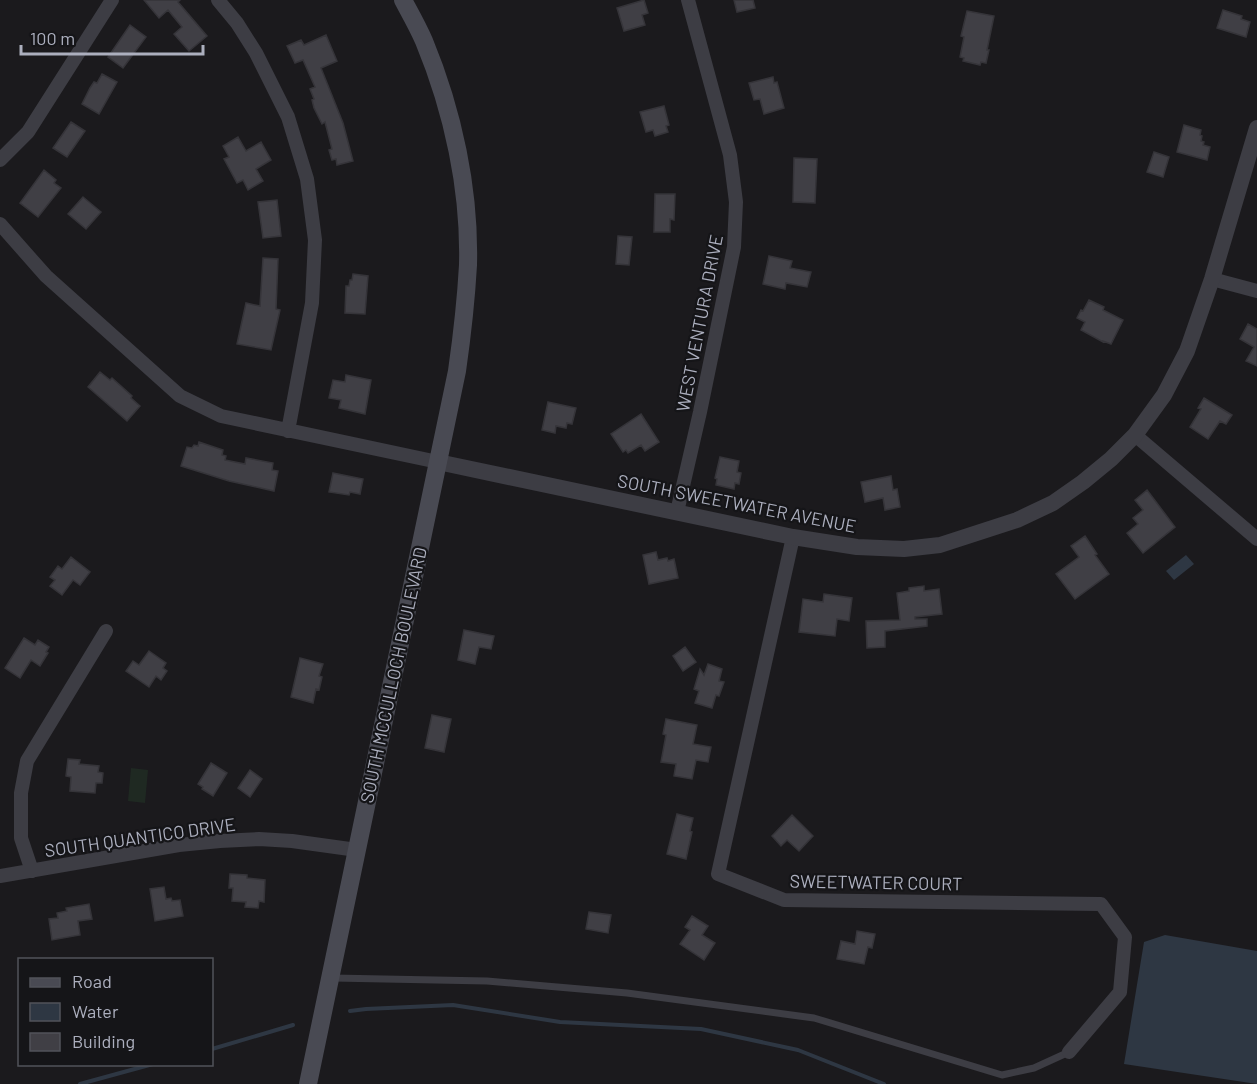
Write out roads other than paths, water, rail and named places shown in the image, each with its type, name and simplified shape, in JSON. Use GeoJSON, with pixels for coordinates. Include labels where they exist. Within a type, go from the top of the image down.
{"type":"FeatureCollection","features":[{"type":"Feature","properties":{"kind":"main road","name":"SOUTH MCCULLOCH BOULEVARD"},"geometry":{"type":"LineString","coordinates":[[308,1084],[457,371],[464,317],[468,264],[465,199],[456,147],[444,96],[424,40],[403,0]]}},
{"type":"Feature","properties":{"kind":"street"},"geometry":{"type":"LineString","coordinates":[[0,160],[28,132],[112,0]]}},
{"type":"Feature","properties":{"kind":"street"},"geometry":{"type":"LineString","coordinates":[[218,0],[237,23],[256,53],[288,117],[307,179],[315,240],[312,303],[288,431]]}},
{"type":"Feature","properties":{"kind":"street","name":"WEST VENTURA DRIVE"},"geometry":{"type":"LineString","coordinates":[[677,512],[734,247],[736,202],[730,156],[688,0]]}},
{"type":"Feature","properties":{"kind":"street","name":"SOUTH SWEETWATER AVENUE"},"geometry":{"type":"LineString","coordinates":[[438,462],[793,537],[857,546],[904,549],[940,545],[1017,520],[1053,503],[1111,459],[1135,435],[1164,395],[1187,351],[1212,279],[1257,128]]}},
{"type":"Feature","properties":{"kind":"street"},"geometry":{"type":"LineString","coordinates":[[0,224],[46,276],[180,396],[221,416],[438,462]]}},
{"type":"Feature","properties":{"kind":"street"},"geometry":{"type":"LineString","coordinates":[[1212,279],[1257,291]]}},
{"type":"Feature","properties":{"kind":"street"},"geometry":{"type":"LineString","coordinates":[[1135,435],[1257,539]]}},
{"type":"Feature","properties":{"kind":"street","name":"SWEETWATER COURT"},"geometry":{"type":"LineString","coordinates":[[793,537],[718,874],[784,900],[1101,904],[1125,937],[1120,992],[1069,1052]]}},
{"type":"Feature","properties":{"kind":"street"},"geometry":{"type":"LineString","coordinates":[[32,871],[21,838],[21,793],[27,761],[106,631]]}},
{"type":"Feature","properties":{"kind":"street","name":"SOUTH QUANTICO DRIVE"},"geometry":{"type":"LineString","coordinates":[[0,876],[220,840],[259,838],[357,850]]}},
{"type":"Feature","properties":{"kind":"lane"},"geometry":{"type":"LineString","coordinates":[[330,978],[499,982],[627,993],[814,1018],[1002,1075],[1034,1068],[1069,1052]]}},
{"type":"Feature","properties":{"kind":"water"},"geometry":{"type":"Polygon","coordinates":[[[1186,555],[1194,564],[1174,580],[1166,571],[1186,555]]]}},
{"type":"Feature","properties":{"kind":"water"},"geometry":{"type":"Polygon","coordinates":[[[1165,935],[1257,951],[1257,1084],[1124,1064],[1144,942],[1165,935]]]}},
{"type":"Feature","properties":{"kind":"waterway"},"geometry":{"type":"LineString","coordinates":[[350,1011],[453,1005],[560,1022],[701,1029],[798,1050],[884,1084]]}},
{"type":"Feature","properties":{"kind":"waterway"},"geometry":{"type":"LineString","coordinates":[[213,1049],[293,1025]]}},
{"type":"Feature","properties":{"kind":"waterway"},"geometry":{"type":"LineString","coordinates":[[80,1084],[146,1066]]}}]}
